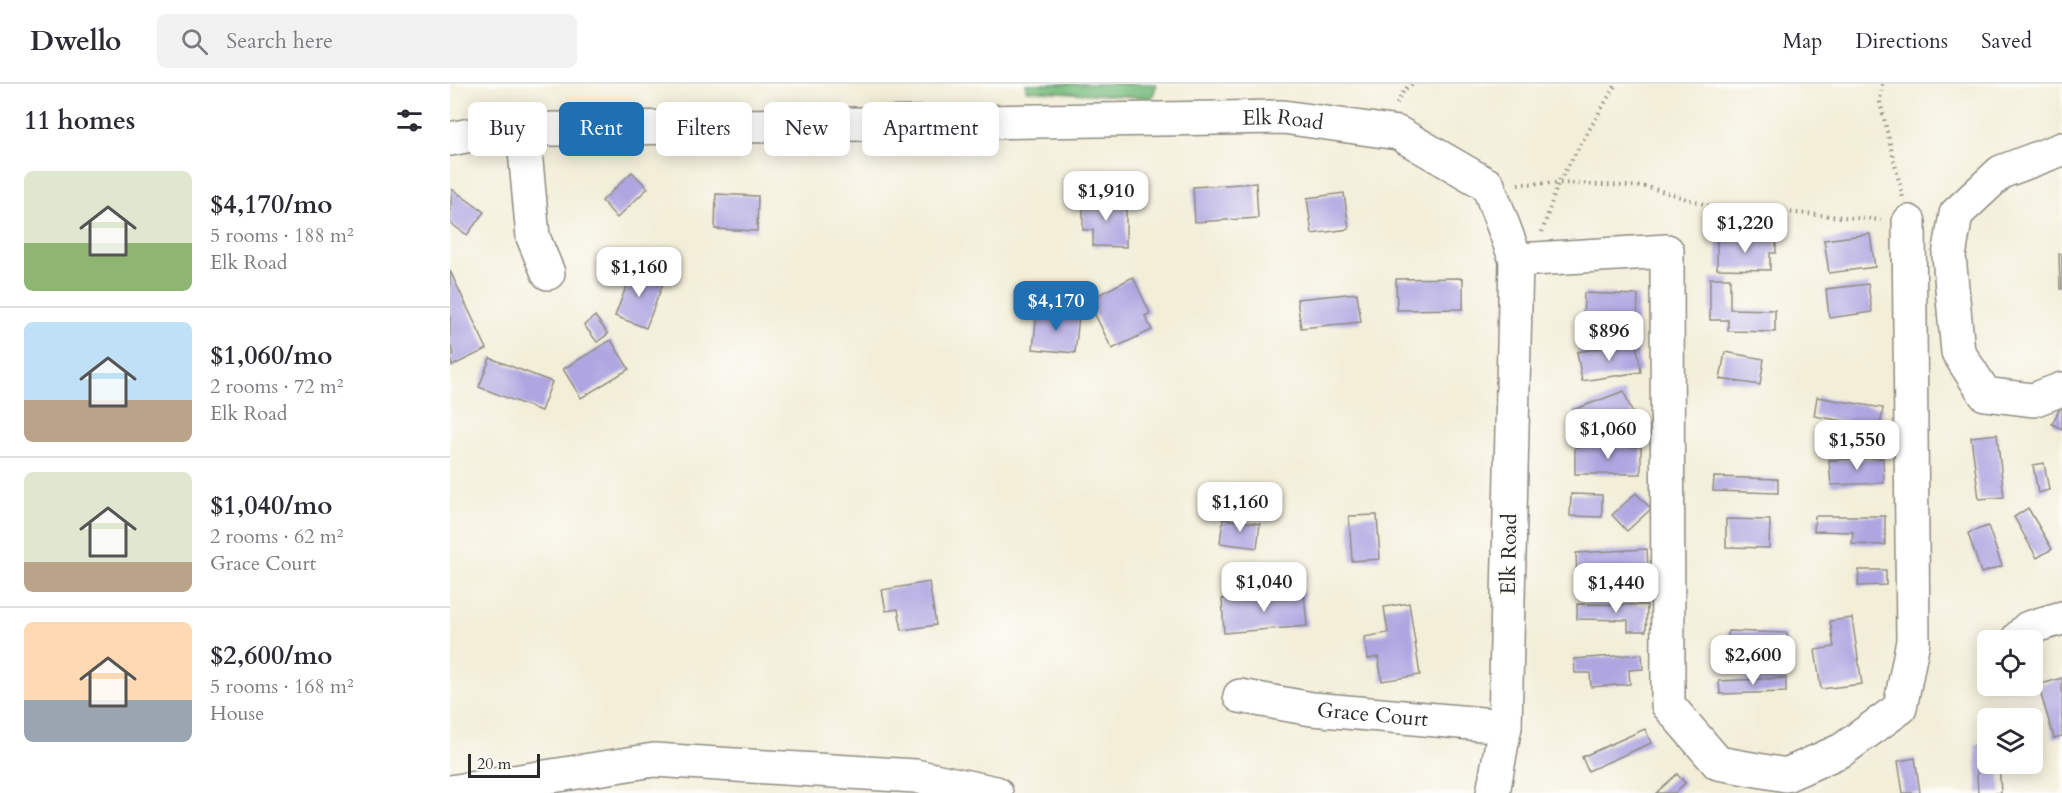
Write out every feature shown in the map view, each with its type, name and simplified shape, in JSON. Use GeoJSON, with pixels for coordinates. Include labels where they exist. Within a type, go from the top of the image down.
{"type":"FeatureCollection","features":[{"type":"Feature","properties":{"kind":"street","name":"Elk Road"},"geometry":{"type":"LineString","coordinates":[[547,129],[1283,117],[1398,133],[1488,185],[1525,259],[1505,726],[1493,793]]}},
{"type":"Feature","properties":{"kind":"street","name":"Elk Road"},"geometry":{"type":"LineString","coordinates":[[450,139],[468,135]]}},
{"type":"Feature","properties":{"kind":"street"},"geometry":{"type":"LineString","coordinates":[[2062,149],[2001,172],[1956,214],[1949,256],[1958,352],[1985,394],[2033,400],[2062,389]]}},
{"type":"Feature","properties":{"kind":"street"},"geometry":{"type":"LineString","coordinates":[[526,156],[533,237],[548,273]]}},
{"type":"Feature","properties":{"kind":"street"},"geometry":{"type":"LineString","coordinates":[[1525,259],[1667,251],[1668,705],[1718,763],[1786,774],[1842,750],[1900,708],[1912,641],[1909,222]]}},
{"type":"Feature","properties":{"kind":"street"},"geometry":{"type":"LineString","coordinates":[[2026,630],[2062,618]]}},
{"type":"Feature","properties":{"kind":"street","name":"Grace Court"},"geometry":{"type":"LineString","coordinates":[[1240,696],[1312,709],[1505,726]]}},
{"type":"Feature","properties":{"kind":"street"},"geometry":{"type":"LineString","coordinates":[[450,792],[654,760],[915,776],[996,793]]}},
{"type":"Feature","properties":{"kind":"path"},"geometry":{"type":"LineString","coordinates":[[1525,259],[1558,183],[1616,84]]}},
{"type":"Feature","properties":{"kind":"path"},"geometry":{"type":"LineString","coordinates":[[1488,185],[1558,183],[1648,187],[1710,206],[1909,222],[1880,102],[1882,84]]}},
{"type":"Feature","properties":{"kind":"green space"},"geometry":{"type":"Polygon","coordinates":[[[1026,84],[1157,84],[1152,98],[1026,90],[1026,84]]]}},
{"type":"Feature","properties":{"kind":"building"},"geometry":{"type":"Polygon","coordinates":[[[632,172],[648,188],[617,218],[602,201],[632,172]]]}},
{"type":"Feature","properties":{"kind":"building"},"geometry":{"type":"Polygon","coordinates":[[[1256,183],[1258,218],[1195,222],[1193,187],[1256,183]]]}},
{"type":"Feature","properties":{"kind":"building"},"geometry":{"type":"Polygon","coordinates":[[[452,189],[484,212],[467,235],[450,223],[452,189]]]}},
{"type":"Feature","properties":{"kind":"building"},"geometry":{"type":"Polygon","coordinates":[[[1344,193],[1349,229],[1312,234],[1307,198],[1344,193]]]}},
{"type":"Feature","properties":{"kind":"building"},"geometry":{"type":"Polygon","coordinates":[[[716,194],[758,196],[757,231],[715,229],[716,194]]]}},
{"type":"Feature","properties":{"kind":"building"},"geometry":{"type":"Polygon","coordinates":[[[1083,200],[1126,200],[1126,247],[1093,246],[1093,230],[1083,230],[1083,200]]]}},
{"type":"Feature","properties":{"kind":"building"},"geometry":{"type":"Polygon","coordinates":[[[1870,234],[1875,267],[1829,273],[1824,240],[1870,234]]]}},
{"type":"Feature","properties":{"kind":"building"},"geometry":{"type":"Polygon","coordinates":[[[1717,239],[1776,240],[1776,253],[1770,253],[1770,270],[1717,269],[1717,239]]]}},
{"type":"Feature","properties":{"kind":"building"},"geometry":{"type":"Polygon","coordinates":[[[2059,254],[2062,254],[2062,289],[2060,289],[2059,254]]]}},
{"type":"Feature","properties":{"kind":"building"},"geometry":{"type":"Polygon","coordinates":[[[633,269],[664,281],[646,328],[615,316],[633,269]]]}},
{"type":"Feature","properties":{"kind":"building"},"geometry":{"type":"Polygon","coordinates":[[[450,271],[487,349],[452,366],[450,356],[454,354],[450,345],[450,271]]]}},
{"type":"Feature","properties":{"kind":"building"},"geometry":{"type":"Polygon","coordinates":[[[1133,277],[1150,313],[1145,316],[1152,330],[1112,349],[1088,300],[1133,277]]]}},
{"type":"Feature","properties":{"kind":"building"},"geometry":{"type":"Polygon","coordinates":[[[1463,278],[1463,309],[1397,310],[1396,279],[1463,278]]]}},
{"type":"Feature","properties":{"kind":"building"},"geometry":{"type":"Polygon","coordinates":[[[1710,278],[1730,278],[1730,309],[1775,310],[1775,332],[1728,331],[1728,320],[1710,320],[1710,278]]]}},
{"type":"Feature","properties":{"kind":"building"},"geometry":{"type":"Polygon","coordinates":[[[1868,284],[1872,312],[1829,318],[1826,289],[1868,284]]]}},
{"type":"Feature","properties":{"kind":"building"},"geometry":{"type":"Polygon","coordinates":[[[1357,293],[1361,322],[1301,328],[1297,299],[1357,293]]]}},
{"type":"Feature","properties":{"kind":"building"},"geometry":{"type":"Polygon","coordinates":[[[1584,293],[1638,295],[1637,325],[1583,323],[1584,293]]]}},
{"type":"Feature","properties":{"kind":"building"},"geometry":{"type":"Polygon","coordinates":[[[1037,312],[1079,316],[1075,353],[1033,349],[1037,312]]]}},
{"type":"Feature","properties":{"kind":"building"},"geometry":{"type":"Polygon","coordinates":[[[595,316],[608,334],[597,342],[584,325],[595,316]]]}},
{"type":"Feature","properties":{"kind":"building"},"geometry":{"type":"Polygon","coordinates":[[[611,340],[629,369],[581,398],[563,369],[611,340]]]}},
{"type":"Feature","properties":{"kind":"building"},"geometry":{"type":"Polygon","coordinates":[[[1636,342],[1641,372],[1582,381],[1577,352],[1636,342]]]}},
{"type":"Feature","properties":{"kind":"building"},"geometry":{"type":"Polygon","coordinates":[[[1725,352],[1764,359],[1760,385],[1720,379],[1725,352]]]}},
{"type":"Feature","properties":{"kind":"building"},"geometry":{"type":"Polygon","coordinates":[[[490,358],[552,382],[541,411],[479,387],[490,358]]]}},
{"type":"Feature","properties":{"kind":"building"},"geometry":{"type":"Polygon","coordinates":[[[1624,391],[1635,420],[1584,439],[1573,410],[1624,391]]]}},
{"type":"Feature","properties":{"kind":"building"},"geometry":{"type":"Polygon","coordinates":[[[1817,397],[1883,408],[1880,427],[1814,416],[1817,397]]]}},
{"type":"Feature","properties":{"kind":"building"},"geometry":{"type":"Polygon","coordinates":[[[2062,404],[2062,429],[2052,424],[2062,404]]]}},
{"type":"Feature","properties":{"kind":"building"},"geometry":{"type":"Polygon","coordinates":[[[1997,434],[2004,497],[1979,499],[1971,437],[1997,434]]]}},
{"type":"Feature","properties":{"kind":"building"},"geometry":{"type":"Polygon","coordinates":[[[1575,447],[1641,447],[1641,474],[1575,474],[1575,447]]]}},
{"type":"Feature","properties":{"kind":"building"},"geometry":{"type":"Polygon","coordinates":[[[1883,458],[1884,483],[1831,485],[1829,460],[1883,458]]]}},
{"type":"Feature","properties":{"kind":"building"},"geometry":{"type":"Polygon","coordinates":[[[2044,463],[2049,490],[2038,493],[2033,465],[2044,463]]]}},
{"type":"Feature","properties":{"kind":"building"},"geometry":{"type":"Polygon","coordinates":[[[1714,477],[1778,479],[1778,493],[1713,491],[1714,477]]]}},
{"type":"Feature","properties":{"kind":"building"},"geometry":{"type":"Polygon","coordinates":[[[1636,493],[1651,509],[1627,531],[1612,515],[1636,493]]]}},
{"type":"Feature","properties":{"kind":"building"},"geometry":{"type":"Polygon","coordinates":[[[1571,494],[1602,495],[1602,517],[1570,516],[1571,494]]]}},
{"type":"Feature","properties":{"kind":"building"},"geometry":{"type":"Polygon","coordinates":[[[2028,508],[2052,549],[2037,558],[2014,517],[2028,508]]]}},
{"type":"Feature","properties":{"kind":"building"},"geometry":{"type":"Polygon","coordinates":[[[1377,515],[1380,559],[1352,561],[1349,516],[1377,515]]]}},
{"type":"Feature","properties":{"kind":"building"},"geometry":{"type":"Polygon","coordinates":[[[1815,516],[1885,516],[1885,545],[1852,544],[1853,532],[1814,531],[1815,516]]]}},
{"type":"Feature","properties":{"kind":"building"},"geometry":{"type":"Polygon","coordinates":[[[1223,519],[1260,524],[1257,548],[1220,543],[1223,519]]]}},
{"type":"Feature","properties":{"kind":"building"},"geometry":{"type":"Polygon","coordinates":[[[1726,519],[1770,520],[1769,548],[1726,547],[1726,519]]]}},
{"type":"Feature","properties":{"kind":"building"},"geometry":{"type":"Polygon","coordinates":[[[1988,526],[2002,566],[1981,573],[1968,533],[1988,526]]]}},
{"type":"Feature","properties":{"kind":"building"},"geometry":{"type":"Polygon","coordinates":[[[1647,549],[1649,591],[1630,592],[1629,579],[1577,582],[1576,553],[1647,549]]]}},
{"type":"Feature","properties":{"kind":"building"},"geometry":{"type":"Polygon","coordinates":[[[1859,570],[1886,570],[1886,585],[1858,586],[1859,570]]]}},
{"type":"Feature","properties":{"kind":"building"},"geometry":{"type":"Polygon","coordinates":[[[929,582],[936,625],[902,630],[898,609],[886,611],[882,590],[929,582]]]}},
{"type":"Feature","properties":{"kind":"building"},"geometry":{"type":"Polygon","coordinates":[[[1304,592],[1307,626],[1224,633],[1222,599],[1304,592]]]}},
{"type":"Feature","properties":{"kind":"building"},"geometry":{"type":"Polygon","coordinates":[[[1409,603],[1420,675],[1382,681],[1378,657],[1368,659],[1364,637],[1388,633],[1384,607],[1409,603]]]}},
{"type":"Feature","properties":{"kind":"building"},"geometry":{"type":"Polygon","coordinates":[[[1577,604],[1647,605],[1646,631],[1628,631],[1628,620],[1577,619],[1577,604]]]}},
{"type":"Feature","properties":{"kind":"building"},"geometry":{"type":"Polygon","coordinates":[[[1852,618],[1862,684],[1821,689],[1815,650],[1834,647],[1830,621],[1852,618]]]}},
{"type":"Feature","properties":{"kind":"building"},"geometry":{"type":"Polygon","coordinates":[[[1728,631],[1787,633],[1786,658],[1728,656],[1728,631]]]}},
{"type":"Feature","properties":{"kind":"building"},"geometry":{"type":"Polygon","coordinates":[[[1642,654],[1643,669],[1629,670],[1630,684],[1591,687],[1590,673],[1575,673],[1574,659],[1642,654]]]}},
{"type":"Feature","properties":{"kind":"building"},"geometry":{"type":"Polygon","coordinates":[[[1786,678],[1786,692],[1720,694],[1719,681],[1786,678]]]}},
{"type":"Feature","properties":{"kind":"building"},"geometry":{"type":"Polygon","coordinates":[[[2062,678],[2062,736],[2054,738],[2041,696],[2043,684],[2062,678]]]}},
{"type":"Feature","properties":{"kind":"building"},"geometry":{"type":"Polygon","coordinates":[[[1645,729],[1651,743],[1588,771],[1582,757],[1645,729]]]}},
{"type":"Feature","properties":{"kind":"building"},"geometry":{"type":"Polygon","coordinates":[[[1975,744],[1977,744],[1977,774],[2000,774],[2001,793],[1978,793],[1975,744]]]}},
{"type":"Feature","properties":{"kind":"building"},"geometry":{"type":"Polygon","coordinates":[[[1915,758],[1920,793],[1903,793],[1898,761],[1915,758]]]}},
{"type":"Feature","properties":{"kind":"building"},"geometry":{"type":"Polygon","coordinates":[[[1677,774],[1685,783],[1675,793],[1656,793],[1677,774]]]}}]}
